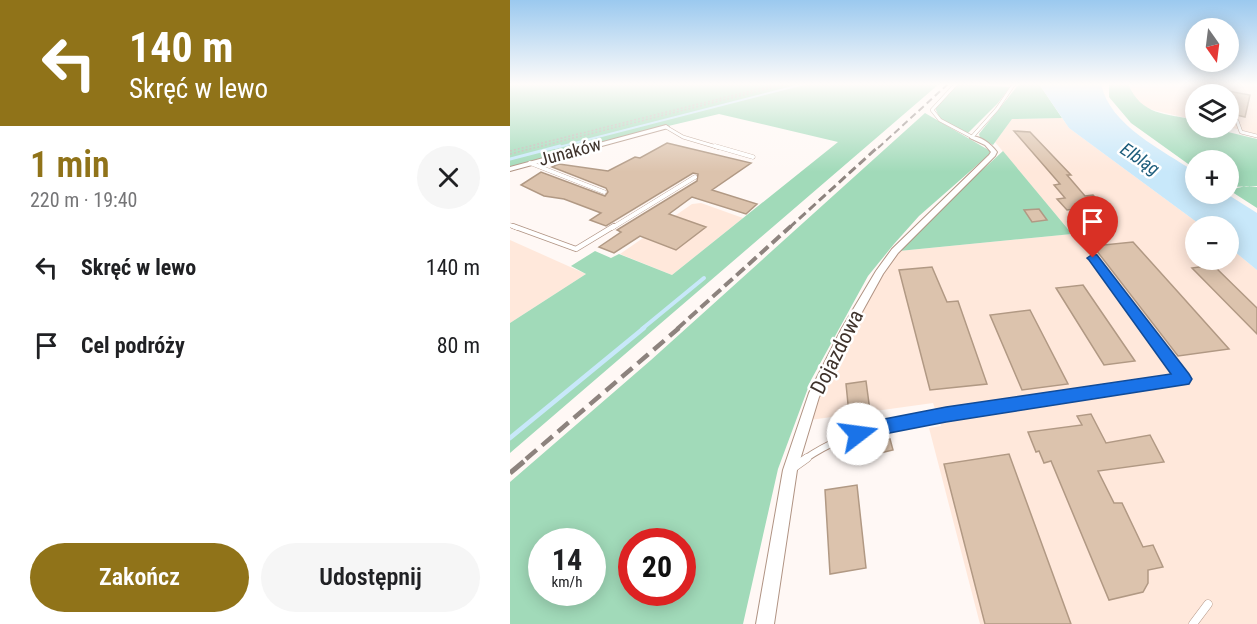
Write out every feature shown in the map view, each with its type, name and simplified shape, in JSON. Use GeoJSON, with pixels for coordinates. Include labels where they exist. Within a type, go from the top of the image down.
{"type":"FeatureCollection","features":[{"type":"Feature","properties":{"kind":"street","name":"Junaków"},"geometry":{"type":"LineString","coordinates":[[510,169],[666,128]]}},
{"type":"Feature","properties":{"kind":"street","name":"Dojazdowa"},"geometry":{"type":"LineString","coordinates":[[765,624],[790,470],[813,397],[846,331],[879,273],[904,240],[994,152],[987,144],[972,137]]}},
{"type":"Feature","properties":{"kind":"lane","name":"Dojazdowa"},"geometry":{"type":"LineString","coordinates":[[934,113],[940,120],[972,137]]}},
{"type":"Feature","properties":{"kind":"lane"},"geometry":{"type":"LineString","coordinates":[[972,137],[993,113]]}},
{"type":"Feature","properties":{"kind":"lane"},"geometry":{"type":"LineString","coordinates":[[666,128],[683,137],[753,157]]}},
{"type":"Feature","properties":{"kind":"lane"},"geometry":{"type":"LineString","coordinates":[[1239,128],[1240,132],[1257,136]]}},
{"type":"Feature","properties":{"kind":"lane"},"geometry":{"type":"LineString","coordinates":[[530,163],[604,192]]}},
{"type":"Feature","properties":{"kind":"lane"},"geometry":{"type":"LineString","coordinates":[[510,225],[576,249],[695,177]]}},
{"type":"Feature","properties":{"kind":"lane"},"geometry":{"type":"LineString","coordinates":[[790,470],[825,445],[874,428],[946,414],[1184,379],[1093,258]]}},
{"type":"Feature","properties":{"kind":"lane"},"geometry":{"type":"LineString","coordinates":[[1192,624],[1208,604]]}},
{"type":"Feature","properties":{"kind":"path"},"geometry":{"type":"LineString","coordinates":[[510,152],[663,113]]}},
{"type":"Feature","properties":{"kind":"path"},"geometry":{"type":"LineString","coordinates":[[510,152],[668,113]]}},
{"type":"Feature","properties":{"kind":"shaded area"},"geometry":{"type":"Polygon","coordinates":[[[1166,113],[1185,113],[1185,118],[1166,113]]]}},
{"type":"Feature","properties":{"kind":"shaded area"},"geometry":{"type":"Polygon","coordinates":[[[1239,113],[1257,113],[1257,134],[1239,130],[1239,113]]]}},
{"type":"Feature","properties":{"kind":"shaded area"},"geometry":{"type":"Polygon","coordinates":[[[1062,118],[1069,128],[1188,216],[1185,216],[1185,270],[1239,270],[1239,255],[1257,270],[1257,624],[980,624],[929,428],[941,426],[933,403],[810,420],[820,391],[853,327],[878,282],[899,251],[1072,234],[995,142],[1012,119],[1062,118]]]}},
{"type":"Feature","properties":{"kind":"shaded area"},"geometry":{"type":"Polygon","coordinates":[[[701,203],[743,218],[672,275],[620,254],[692,204],[701,203]]]}},
{"type":"Feature","properties":{"kind":"shaded area"},"geometry":{"type":"Polygon","coordinates":[[[510,240],[586,274],[510,323],[510,240]]]}},
{"type":"Feature","properties":{"kind":"green space"},"geometry":{"type":"Polygon","coordinates":[[[510,113],[905,113],[510,453],[510,323],[586,274],[571,266],[595,251],[611,258],[619,254],[672,275],[838,142],[719,114],[588,145],[510,167],[510,113]]]}},
{"type":"Feature","properties":{"kind":"green space"},"geometry":{"type":"Polygon","coordinates":[[[925,113],[992,152],[919,216],[868,276],[811,380],[778,469],[743,624],[510,624],[510,482],[651,360],[925,113]]]}},
{"type":"Feature","properties":{"kind":"green space"},"geometry":{"type":"Polygon","coordinates":[[[937,113],[988,113],[968,133],[940,119],[937,113]]]}},
{"type":"Feature","properties":{"kind":"green space"},"geometry":{"type":"Polygon","coordinates":[[[996,113],[1059,113],[1062,118],[1012,119],[993,145],[980,138],[979,134],[996,113]]]}},
{"type":"Feature","properties":{"kind":"green space"},"geometry":{"type":"Polygon","coordinates":[[[1123,113],[1162,113],[1185,118],[1185,138],[1239,138],[1239,135],[1257,139],[1257,186],[1239,187],[1239,150],[1185,150],[1185,162],[1131,123],[1123,113]]]}},
{"type":"Feature","properties":{"kind":"green space"},"geometry":{"type":"Polygon","coordinates":[[[1003,151],[1072,234],[899,251],[923,224],[1003,151]]]}},
{"type":"Feature","properties":{"kind":"green space"},"geometry":{"type":"Polygon","coordinates":[[[1257,187],[1257,208],[1239,196],[1239,188],[1257,187]]]}},
{"type":"Feature","properties":{"kind":"water","name":"Elbląg"},"geometry":{"type":"Polygon","coordinates":[[[1059,113],[1116,113],[1139,136],[1185,166],[1185,204],[1239,204],[1239,202],[1257,213],[1257,270],[1239,255],[1239,216],[1188,216],[1069,128],[1059,113]]]}},
{"type":"Feature","properties":{"kind":"building"},"geometry":{"type":"Polygon","coordinates":[[[1014,131],[1030,132],[1071,175],[1067,175],[1085,196],[1093,195],[1115,218],[1085,221],[1075,209],[1067,210],[1057,199],[1065,198],[1054,185],[1060,184],[1014,131]]]}},
{"type":"Feature","properties":{"kind":"building"},"geometry":{"type":"Polygon","coordinates":[[[667,143],[751,163],[712,190],[757,204],[746,214],[692,197],[669,214],[706,227],[676,250],[640,236],[614,253],[599,247],[621,232],[617,230],[697,181],[698,174],[693,173],[606,226],[590,220],[601,213],[564,199],[544,196],[521,185],[541,172],[605,196],[608,192],[606,188],[552,167],[559,164],[608,171],[635,157],[640,158],[667,143]]]}},
{"type":"Feature","properties":{"kind":"building"},"geometry":{"type":"Polygon","coordinates":[[[1039,209],[1047,220],[1032,222],[1024,210],[1039,209]]]}},
{"type":"Feature","properties":{"kind":"building"},"geometry":{"type":"Polygon","coordinates":[[[1133,242],[1229,349],[1178,356],[1093,246],[1133,242]]]}},
{"type":"Feature","properties":{"kind":"building"},"geometry":{"type":"Polygon","coordinates":[[[932,267],[947,302],[958,301],[987,384],[930,390],[899,270],[932,267]]]}},
{"type":"Feature","properties":{"kind":"building"},"geometry":{"type":"Polygon","coordinates":[[[1194,270],[1218,270],[1257,308],[1257,334],[1194,270]]]}},
{"type":"Feature","properties":{"kind":"building"},"geometry":{"type":"Polygon","coordinates":[[[1083,285],[1135,361],[1104,365],[1056,288],[1083,285]]]}},
{"type":"Feature","properties":{"kind":"building"},"geometry":{"type":"Polygon","coordinates":[[[1030,310],[1068,384],[1022,390],[990,315],[1030,310]]]}},
{"type":"Feature","properties":{"kind":"building"},"geometry":{"type":"Polygon","coordinates":[[[866,381],[870,411],[849,414],[846,384],[866,381]]]}},
{"type":"Feature","properties":{"kind":"building"},"geometry":{"type":"Polygon","coordinates":[[[1091,414],[1106,443],[1150,435],[1164,462],[1098,471],[1114,503],[1122,503],[1143,547],[1153,545],[1163,567],[1148,570],[1148,583],[1143,592],[1109,600],[1051,461],[1044,463],[1039,451],[1036,452],[1028,432],[1082,425],[1077,416],[1091,414]]]}},
{"type":"Feature","properties":{"kind":"building"},"geometry":{"type":"Polygon","coordinates":[[[890,439],[893,450],[863,457],[860,446],[890,439]]]}},
{"type":"Feature","properties":{"kind":"building"},"geometry":{"type":"Polygon","coordinates":[[[1009,454],[1071,624],[985,624],[944,464],[1009,454]]]}},
{"type":"Feature","properties":{"kind":"building"},"geometry":{"type":"Polygon","coordinates":[[[857,485],[866,568],[830,574],[825,490],[857,485]]]}},
{"type":"Feature","properties":{"kind":"waterway"},"geometry":{"type":"LineString","coordinates":[[555,148],[691,113]]}},
{"type":"Feature","properties":{"kind":"waterway"},"geometry":{"type":"LineString","coordinates":[[510,159],[560,146]]}},
{"type":"Feature","properties":{"kind":"waterway"},"geometry":{"type":"LineString","coordinates":[[642,329],[704,278]]}},
{"type":"Feature","properties":{"kind":"waterway"},"geometry":{"type":"LineString","coordinates":[[510,438],[644,328]]}},
{"type":"Feature","properties":{"kind":"railway"},"geometry":{"type":"LineString","coordinates":[[878,148],[916,113]]}},
{"type":"Feature","properties":{"kind":"railway"},"geometry":{"type":"LineString","coordinates":[[789,228],[879,146]]}},
{"type":"Feature","properties":{"kind":"railway"},"geometry":{"type":"LineString","coordinates":[[677,329],[791,226]]}},
{"type":"Feature","properties":{"kind":"railway"},"geometry":{"type":"LineString","coordinates":[[526,459],[679,328]]}},
{"type":"Feature","properties":{"kind":"railway"},"geometry":{"type":"LineString","coordinates":[[510,473],[528,458]]}},
{"type":"Feature","properties":{"kind":"route"},"geometry":{"type":"LineString","coordinates":[[858,434],[874,428],[946,414],[1184,379],[1093,258]]}}]}
